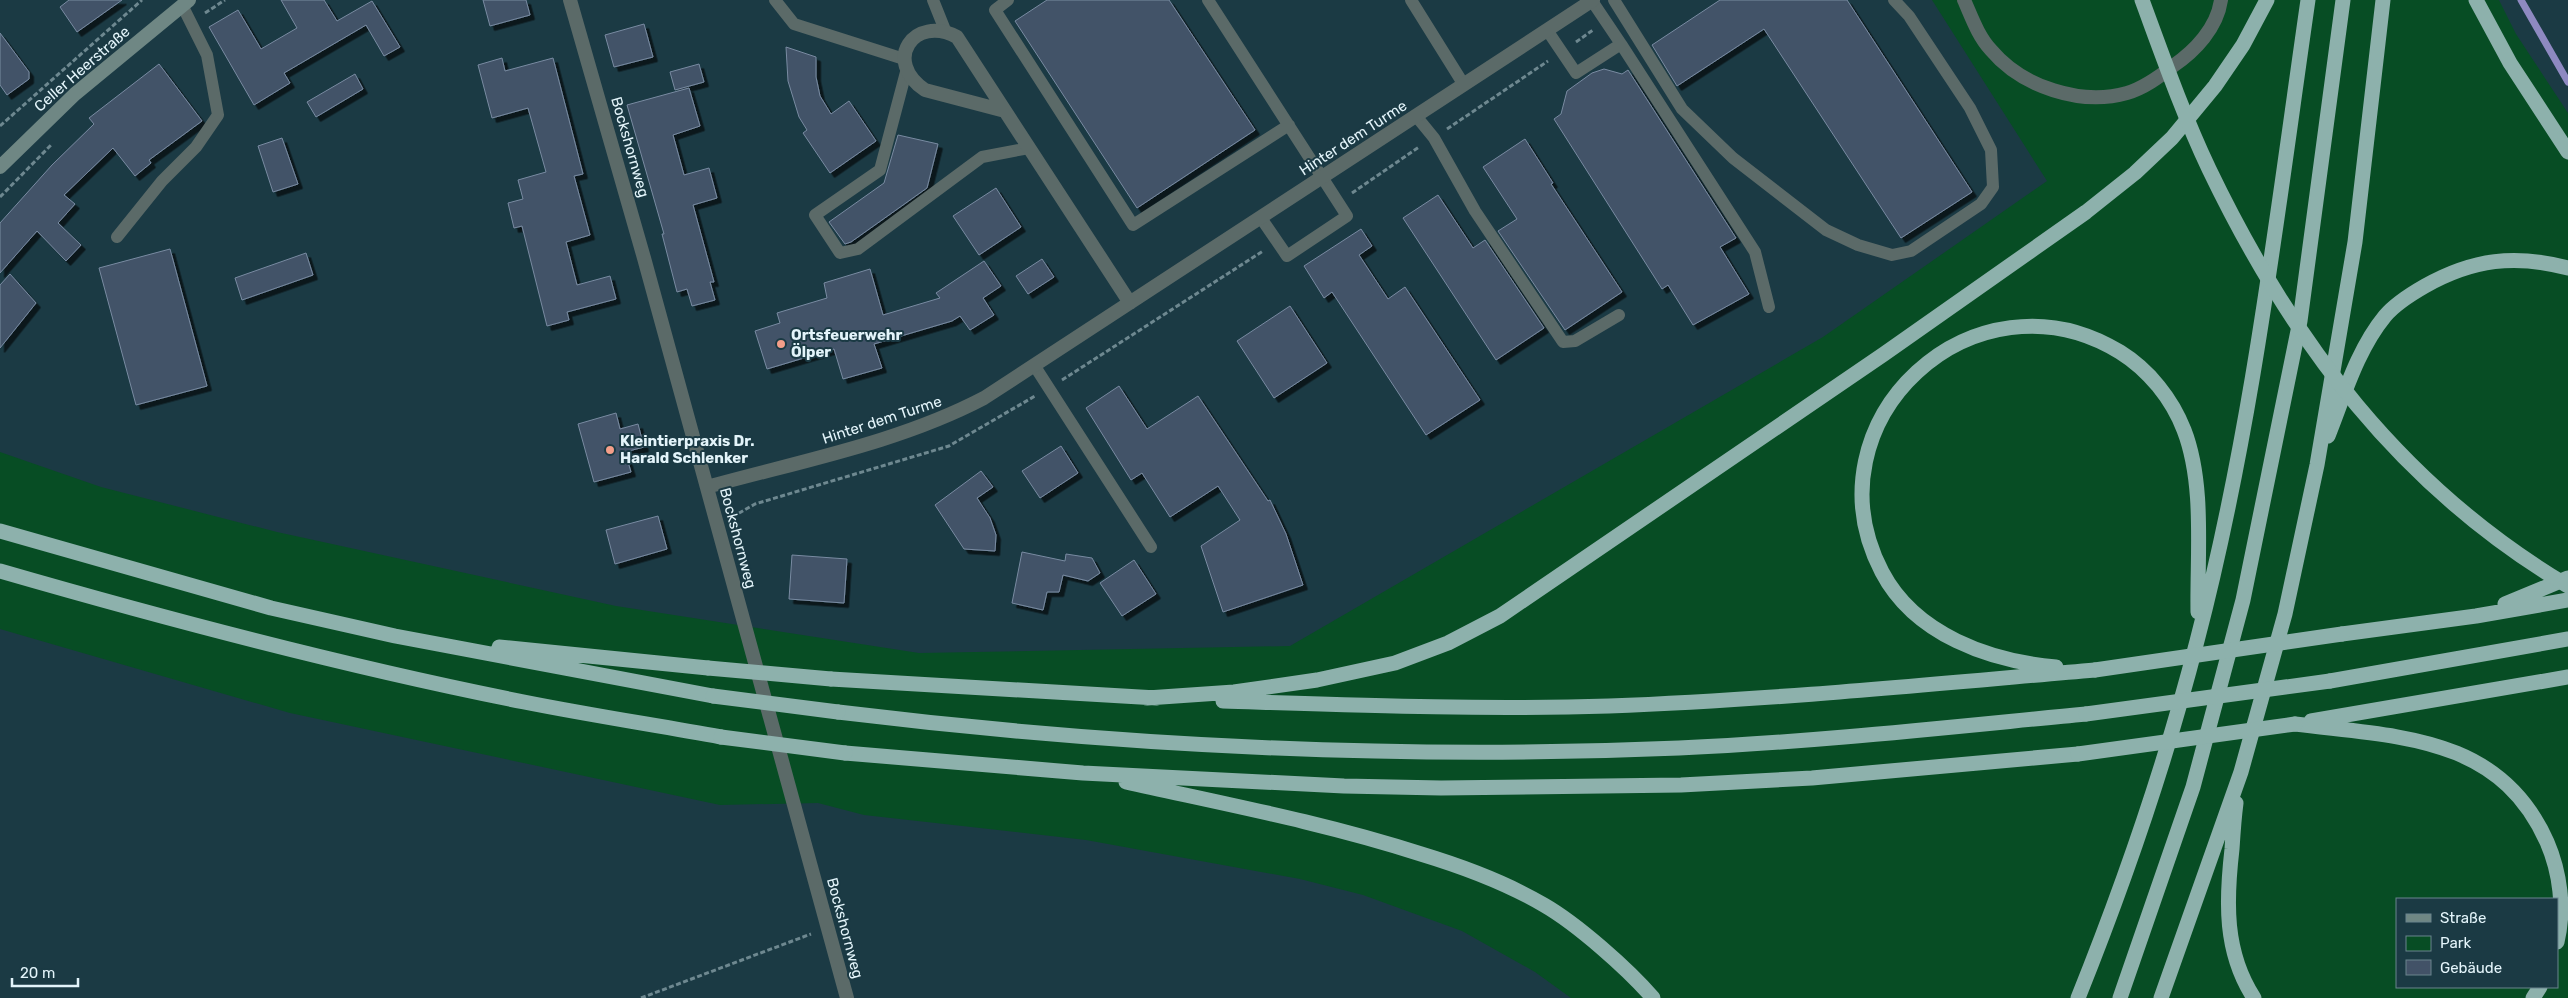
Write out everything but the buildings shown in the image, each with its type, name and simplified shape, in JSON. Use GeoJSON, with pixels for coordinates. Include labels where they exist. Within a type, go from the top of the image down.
{"type":"FeatureCollection","features":[{"type":"Feature","properties":{"kind":"highway"},"geometry":{"type":"LineString","coordinates":[[2142,0],[2178,99],[2209,168],[2250,248],[2310,345],[2360,412],[2415,469],[2467,517],[2539,569],[2568,586]]}},
{"type":"Feature","properties":{"kind":"highway"},"geometry":{"type":"LineString","coordinates":[[1147,698],[1234,692],[1317,680],[1395,663],[1448,643],[1500,616],[1892,348],[2086,212],[2135,173],[2172,138],[2215,86],[2243,45],[2267,0]]}},
{"type":"Feature","properties":{"kind":"highway"},"geometry":{"type":"LineString","coordinates":[[2078,998],[2100,943],[2160,774],[2198,640],[2234,476],[2259,337],[2308,0]]}},
{"type":"Feature","properties":{"kind":"highway"},"geometry":{"type":"LineString","coordinates":[[2120,998],[2193,787],[2243,600],[2300,321],[2343,0]]}},
{"type":"Feature","properties":{"kind":"highway"},"geometry":{"type":"LineString","coordinates":[[2161,998],[2241,772],[2285,614],[2317,465],[2355,242],[2383,0]]}},
{"type":"Feature","properties":{"kind":"highway"},"geometry":{"type":"LineString","coordinates":[[2476,0],[2510,63],[2568,152]]}},
{"type":"Feature","properties":{"kind":"highway"},"geometry":{"type":"LineString","coordinates":[[2317,465],[2361,354],[2386,316],[2409,295],[2445,275],[2478,263],[2507,260],[2543,262],[2568,268]]}},
{"type":"Feature","properties":{"kind":"highway"},"geometry":{"type":"LineString","coordinates":[[2095,670],[2016,662],[1993,656],[1950,637],[1913,611],[1898,596],[1882,574],[1869,542],[1862,502],[1862,482],[1865,461],[1878,421],[1889,403],[1916,371],[1938,355],[1971,337],[2017,326],[2064,329],[2086,336],[2121,353],[2146,372],[2162,390],[2175,409],[2184,431],[2195,476],[2198,640]]}},
{"type":"Feature","properties":{"kind":"highway"},"geometry":{"type":"LineString","coordinates":[[0,531],[271,608],[395,636],[713,696],[937,724],[1187,743],[1363,750],[1676,748],[1813,741],[2086,714],[2330,682],[2568,639]]}},
{"type":"Feature","properties":{"kind":"highway"},"geometry":{"type":"LineString","coordinates":[[0,571],[139,611],[271,645],[523,702],[721,737],[845,754],[1083,773],[1344,786],[1441,788],[1681,785],[1812,778],[2078,754],[2295,724],[2568,677]]}},
{"type":"Feature","properties":{"kind":"highway"},"geometry":{"type":"LineString","coordinates":[[2476,616],[2568,578]]}},
{"type":"Feature","properties":{"kind":"highway"},"geometry":{"type":"LineString","coordinates":[[395,636],[831,679],[1147,698],[1374,706],[1608,706],[1851,692],[2095,670],[2476,616],[2568,600]]}},
{"type":"Feature","properties":{"kind":"highway"},"geometry":{"type":"LineString","coordinates":[[2295,724],[2412,738],[2440,745],[2469,757],[2493,771],[2516,793],[2539,825],[2553,856],[2561,897],[2558,931]]}},
{"type":"Feature","properties":{"kind":"highway"},"geometry":{"type":"LineString","coordinates":[[2241,772],[2228,881],[2227,918],[2232,950],[2243,981],[2254,998]]}},
{"type":"Feature","properties":{"kind":"highway"},"geometry":{"type":"LineString","coordinates":[[1083,773],[1370,837],[1470,870],[1507,885],[1545,905],[1583,934],[1653,998]]}},
{"type":"Feature","properties":{"kind":"main road","name":"Celler Heerstraße"},"geometry":{"type":"LineString","coordinates":[[0,167],[75,94],[183,2]]}},
{"type":"Feature","properties":{"kind":"street","name":"Bockshornweg"},"geometry":{"type":"LineString","coordinates":[[570,0],[586,50],[847,998]]}},
{"type":"Feature","properties":{"kind":"street","name":"Hinter dem Turme"},"geometry":{"type":"LineString","coordinates":[[707,487],[877,442],[920,428],[984,398],[1593,0]]}},
{"type":"Feature","properties":{"kind":"street"},"geometry":{"type":"LineString","coordinates":[[1964,0],[1976,28],[1992,51],[2016,71],[2045,88],[2077,96],[2103,97],[2128,93],[2147,84],[2189,56],[2208,33],[2221,0]]}},
{"type":"Feature","properties":{"kind":"street"},"geometry":{"type":"LineString","coordinates":[[1006,111],[925,90],[914,83],[905,65],[907,45],[919,34],[930,30],[945,30],[958,37],[1006,111],[1029,148],[1130,303]]}},
{"type":"Feature","properties":{"kind":"lane"},"geometry":{"type":"LineString","coordinates":[[775,0],[794,24],[905,65],[880,170],[815,215],[840,253],[858,248],[982,157],[1029,148]]}},
{"type":"Feature","properties":{"kind":"lane"},"geometry":{"type":"LineString","coordinates":[[933,0],[945,30]]}},
{"type":"Feature","properties":{"kind":"lane"},"geometry":{"type":"LineString","coordinates":[[1008,0],[995,10],[1133,225],[1289,125]]}},
{"type":"Feature","properties":{"kind":"lane"},"geometry":{"type":"LineString","coordinates":[[1208,0],[1347,216],[1287,256],[1261,218]]}},
{"type":"Feature","properties":{"kind":"lane"},"geometry":{"type":"LineString","coordinates":[[1412,0],[1464,84]]}},
{"type":"Feature","properties":{"kind":"lane"},"geometry":{"type":"LineString","coordinates":[[1593,0],[1605,22],[1755,252],[1769,307]]}},
{"type":"Feature","properties":{"kind":"lane"},"geometry":{"type":"LineString","coordinates":[[1614,0],[1682,109],[1733,158],[1826,230],[1858,245],[1892,255],[1912,251],[1981,204],[1993,187],[1991,150],[1970,108],[1909,16],[1894,0]]}},
{"type":"Feature","properties":{"kind":"lane"},"geometry":{"type":"LineString","coordinates":[[117,237],[162,181],[196,147],[218,115],[207,55],[183,2]]}},
{"type":"Feature","properties":{"kind":"lane"},"geometry":{"type":"LineString","coordinates":[[1547,30],[1576,73],[1621,44]]}},
{"type":"Feature","properties":{"kind":"lane"},"geometry":{"type":"LineString","coordinates":[[1416,116],[1434,138],[1484,224],[1562,342],[1575,341],[1619,315]]}},
{"type":"Feature","properties":{"kind":"lane"},"geometry":{"type":"LineString","coordinates":[[1034,365],[1151,547]]}},
{"type":"Feature","properties":{"kind":"path"},"geometry":{"type":"LineString","coordinates":[[0,126],[142,0]]}},
{"type":"Feature","properties":{"kind":"path"},"geometry":{"type":"LineString","coordinates":[[192,24],[225,0]]}},
{"type":"Feature","properties":{"kind":"path"},"geometry":{"type":"LineString","coordinates":[[1338,202],[1605,22]]}},
{"type":"Feature","properties":{"kind":"path"},"geometry":{"type":"LineString","coordinates":[[0,197],[58,138]]}},
{"type":"Feature","properties":{"kind":"path"},"geometry":{"type":"LineString","coordinates":[[755,504],[949,446],[1050,388],[1278,242]]}},
{"type":"Feature","properties":{"kind":"path"},"geometry":{"type":"LineString","coordinates":[[640,998],[828,927]]}},
{"type":"Feature","properties":{"kind":"green space"},"geometry":{"type":"Polygon","coordinates":[[[1932,0],[2499,0],[2516,34],[2568,113],[2568,998],[1571,998],[1535,972],[1462,931],[1363,895],[1300,879],[1086,840],[864,815],[818,803],[720,805],[290,713],[0,629],[0,452],[101,487],[277,532],[616,606],[919,653],[1290,646],[1823,337],[2047,181],[1932,0]]]}},
{"type":"Feature","properties":{"kind":"waterway"},"geometry":{"type":"LineString","coordinates":[[2521,0],[2568,82]]}},
{"type":"Feature","properties":{"kind":"place","name":"Ortsfeuerwehr Ölper"},"geometry":{"type":"Point","coordinates":[781,344]}},
{"type":"Feature","properties":{"kind":"place","name":"Kleintierpraxis Dr. Harald Schlenker"},"geometry":{"type":"Point","coordinates":[610,450]}}]}
